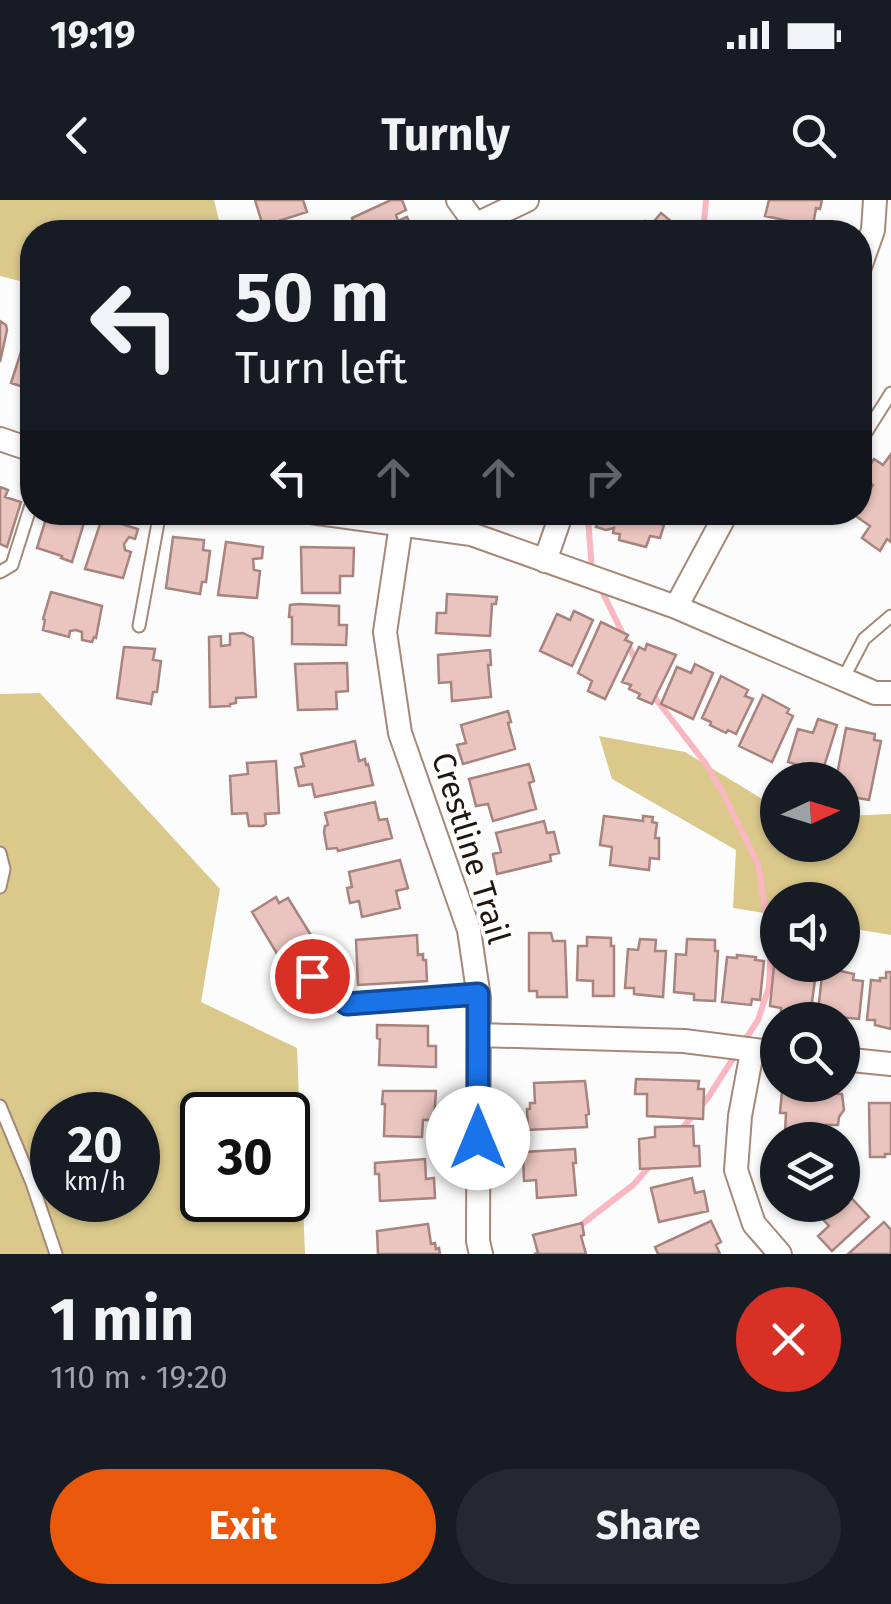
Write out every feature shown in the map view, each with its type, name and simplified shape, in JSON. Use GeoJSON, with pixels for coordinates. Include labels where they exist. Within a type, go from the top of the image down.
{"type":"FeatureCollection","features":[{"type":"Feature","properties":{"kind":"street"},"geometry":{"type":"LineString","coordinates":[[493,220],[526,200]]}},
{"type":"Feature","properties":{"kind":"street"},"geometry":{"type":"LineString","coordinates":[[872,233],[875,200]]}},
{"type":"Feature","properties":{"kind":"street"},"geometry":{"type":"LineString","coordinates":[[402,525],[471,534],[676,607],[875,693],[891,693]]}},
{"type":"Feature","properties":{"kind":"street","name":"Crestline Trail"},"geometry":{"type":"LineString","coordinates":[[402,525],[386,632],[400,733],[469,930],[478,994],[481,1254]]}},
{"type":"Feature","properties":{"kind":"street"},"geometry":{"type":"LineString","coordinates":[[545,561],[557,525]]}},
{"type":"Feature","properties":{"kind":"street"},"geometry":{"type":"LineString","coordinates":[[676,607],[720,525]]}},
{"type":"Feature","properties":{"kind":"street"},"geometry":{"type":"LineString","coordinates":[[479,1035],[684,1041],[760,1053]]}},
{"type":"Feature","properties":{"kind":"street"},"geometry":{"type":"LineString","coordinates":[[752,1052],[740,1116],[736,1170],[754,1224],[780,1254]]}},
{"type":"Feature","properties":{"kind":"street"},"geometry":{"type":"LineString","coordinates":[[860,1061],[891,1064]]}},
{"type":"Feature","properties":{"kind":"lane"},"geometry":{"type":"LineString","coordinates":[[872,423],[891,393]]}},
{"type":"Feature","properties":{"kind":"lane"},"geometry":{"type":"LineString","coordinates":[[0,572],[12,564],[25,525]]}},
{"type":"Feature","properties":{"kind":"lane"},"geometry":{"type":"LineString","coordinates":[[139,626],[158,525]]}},
{"type":"Feature","properties":{"kind":"lane"},"geometry":{"type":"LineString","coordinates":[[842,679],[864,639],[891,616]]}},
{"type":"Feature","properties":{"kind":"lane"},"geometry":{"type":"LineString","coordinates":[[0,854],[4,869],[0,887]]}},
{"type":"Feature","properties":{"kind":"lane"},"geometry":{"type":"LineString","coordinates":[[312,976],[347,1004],[478,994]]}},
{"type":"Feature","properties":{"kind":"lane"},"geometry":{"type":"LineString","coordinates":[[0,1106],[56,1254]]}},
{"type":"Feature","properties":{"kind":"shaded area"},"geometry":{"type":"Polygon","coordinates":[[[0,200],[214,200],[219,220],[20,220],[20,281],[0,276],[0,200]]]}},
{"type":"Feature","properties":{"kind":"shaded area"},"geometry":{"type":"Polygon","coordinates":[[[40,693],[220,889],[201,1002],[297,1048],[299,1092],[180,1092],[180,1222],[304,1222],[305,1254],[0,1254],[0,694],[40,693]]]}},
{"type":"Feature","properties":{"kind":"shaded area"},"geometry":{"type":"Polygon","coordinates":[[[599,736],[685,752],[760,798],[760,862],[860,862],[860,815],[891,814],[891,935],[860,930],[860,882],[760,882],[760,912],[733,908],[736,850],[612,779],[599,736]]]}},
{"type":"Feature","properties":{"kind":"building"},"geometry":{"type":"Polygon","coordinates":[[[255,200],[303,200],[307,212],[282,220],[261,220],[255,200]]]}},
{"type":"Feature","properties":{"kind":"building"},"geometry":{"type":"Polygon","coordinates":[[[391,200],[402,200],[406,210],[396,215],[398,220],[352,218],[391,200]]]}},
{"type":"Feature","properties":{"kind":"building"},"geometry":{"type":"Polygon","coordinates":[[[769,200],[822,200],[814,220],[765,216],[769,200]]]}},
{"type":"Feature","properties":{"kind":"building"},"geometry":{"type":"Polygon","coordinates":[[[0,321],[7,330],[0,362],[0,321]]]}},
{"type":"Feature","properties":{"kind":"building"},"geometry":{"type":"Polygon","coordinates":[[[20,355],[20,386],[11,383],[20,355]]]}},
{"type":"Feature","properties":{"kind":"building"},"geometry":{"type":"Polygon","coordinates":[[[891,454],[891,542],[887,539],[880,551],[862,538],[872,525],[872,462],[874,459],[883,465],[891,454]]]}},
{"type":"Feature","properties":{"kind":"building"},"geometry":{"type":"Polygon","coordinates":[[[0,487],[8,490],[5,497],[20,502],[20,505],[7,547],[0,544],[0,487]]]}},
{"type":"Feature","properties":{"kind":"building"},"geometry":{"type":"Polygon","coordinates":[[[44,525],[83,525],[72,562],[37,548],[44,525]]]}},
{"type":"Feature","properties":{"kind":"building"},"geometry":{"type":"Polygon","coordinates":[[[100,525],[138,529],[135,539],[129,537],[124,544],[125,550],[131,552],[123,578],[85,569],[100,525]]]}},
{"type":"Feature","properties":{"kind":"building"},"geometry":{"type":"Polygon","coordinates":[[[664,525],[660,538],[650,536],[646,547],[619,540],[620,534],[613,533],[614,528],[596,527],[664,525]]]}},
{"type":"Feature","properties":{"kind":"building"},"geometry":{"type":"Polygon","coordinates":[[[173,537],[204,540],[203,550],[210,551],[206,582],[202,582],[200,594],[166,588],[173,537]]]}},
{"type":"Feature","properties":{"kind":"building"},"geometry":{"type":"Polygon","coordinates":[[[226,542],[263,547],[262,558],[253,559],[254,570],[260,571],[257,598],[218,595],[226,542]]]}},
{"type":"Feature","properties":{"kind":"building"},"geometry":{"type":"Polygon","coordinates":[[[301,547],[354,548],[353,576],[340,576],[340,593],[302,593],[301,547]]]}},
{"type":"Feature","properties":{"kind":"building"},"geometry":{"type":"Polygon","coordinates":[[[51,592],[102,606],[92,642],[82,640],[82,632],[76,630],[70,631],[69,637],[43,630],[51,592]]]}},
{"type":"Feature","properties":{"kind":"building"},"geometry":{"type":"Polygon","coordinates":[[[447,594],[497,597],[496,604],[492,604],[490,636],[436,633],[437,613],[446,613],[447,594]]]}},
{"type":"Feature","properties":{"kind":"building"},"geometry":{"type":"Polygon","coordinates":[[[290,605],[339,606],[339,625],[347,625],[346,645],[292,644],[290,605]]]}},
{"type":"Feature","properties":{"kind":"building"},"geometry":{"type":"Polygon","coordinates":[[[574,611],[593,620],[572,666],[540,651],[557,614],[570,620],[574,611]]]}},
{"type":"Feature","properties":{"kind":"building"},"geometry":{"type":"Polygon","coordinates":[[[601,622],[628,635],[625,640],[632,643],[605,699],[588,691],[592,681],[578,673],[601,622]]]}},
{"type":"Feature","properties":{"kind":"building"},"geometry":{"type":"Polygon","coordinates":[[[243,633],[253,638],[256,697],[236,698],[230,706],[210,707],[209,637],[221,636],[221,646],[230,645],[230,634],[243,633]]]}},
{"type":"Feature","properties":{"kind":"building"},"geometry":{"type":"Polygon","coordinates":[[[647,644],[676,655],[652,704],[638,698],[640,694],[629,689],[631,685],[622,682],[639,647],[645,650],[647,644]]]}},
{"type":"Feature","properties":{"kind":"building"},"geometry":{"type":"Polygon","coordinates":[[[124,647],[155,649],[153,660],[161,661],[157,692],[153,692],[151,704],[117,698],[124,647]]]}},
{"type":"Feature","properties":{"kind":"building"},"geometry":{"type":"Polygon","coordinates":[[[490,650],[491,697],[452,701],[451,682],[439,683],[438,655],[490,650]]]}},
{"type":"Feature","properties":{"kind":"building"},"geometry":{"type":"Polygon","coordinates":[[[347,663],[348,691],[336,692],[337,709],[298,710],[295,664],[347,663]]]}},
{"type":"Feature","properties":{"kind":"building"},"geometry":{"type":"Polygon","coordinates":[[[695,664],[713,673],[693,719],[661,704],[677,667],[691,673],[695,664]]]}},
{"type":"Feature","properties":{"kind":"building"},"geometry":{"type":"Polygon","coordinates":[[[721,676],[748,690],[745,696],[753,699],[736,734],[728,730],[726,733],[702,718],[721,676]]]}},
{"type":"Feature","properties":{"kind":"building"},"geometry":{"type":"Polygon","coordinates":[[[763,695],[789,709],[787,713],[793,716],[772,762],[739,746],[763,695]]]}},
{"type":"Feature","properties":{"kind":"building"},"geometry":{"type":"Polygon","coordinates":[[[508,711],[515,749],[463,764],[457,745],[466,743],[461,725],[508,711]]]}},
{"type":"Feature","properties":{"kind":"building"},"geometry":{"type":"Polygon","coordinates":[[[818,719],[837,725],[825,762],[788,762],[798,729],[813,733],[818,719]]]}},
{"type":"Feature","properties":{"kind":"building"},"geometry":{"type":"Polygon","coordinates":[[[846,728],[875,734],[874,740],[881,741],[869,800],[860,798],[860,762],[839,762],[846,728]]]}},
{"type":"Feature","properties":{"kind":"building"},"geometry":{"type":"Polygon","coordinates":[[[355,741],[359,761],[365,759],[368,764],[373,785],[315,797],[312,784],[299,786],[295,768],[304,766],[301,754],[355,741]]]}},
{"type":"Feature","properties":{"kind":"building"},"geometry":{"type":"Polygon","coordinates":[[[276,761],[279,813],[265,814],[263,826],[249,826],[247,813],[232,814],[230,776],[248,774],[247,763],[276,761]]]}},
{"type":"Feature","properties":{"kind":"building"},"geometry":{"type":"Polygon","coordinates":[[[529,764],[536,809],[493,821],[488,804],[476,806],[469,779],[529,764]]]}},
{"type":"Feature","properties":{"kind":"building"},"geometry":{"type":"Polygon","coordinates":[[[375,802],[379,820],[387,819],[392,838],[338,851],[327,849],[325,813],[375,802]]]}},
{"type":"Feature","properties":{"kind":"building"},"geometry":{"type":"Polygon","coordinates":[[[604,816],[643,821],[643,816],[653,817],[652,822],[657,823],[659,859],[650,858],[649,870],[610,865],[612,847],[600,845],[604,816]]]}},
{"type":"Feature","properties":{"kind":"building"},"geometry":{"type":"Polygon","coordinates":[[[544,821],[547,833],[554,832],[559,853],[550,855],[551,861],[497,874],[493,854],[501,852],[496,833],[544,821]]]}},
{"type":"Feature","properties":{"kind":"building"},"geometry":{"type":"Polygon","coordinates":[[[400,860],[408,888],[396,891],[400,908],[362,917],[359,901],[350,903],[349,872],[400,860]]]}},
{"type":"Feature","properties":{"kind":"building"},"geometry":{"type":"Polygon","coordinates":[[[276,897],[279,903],[288,898],[314,940],[298,949],[302,957],[285,967],[252,912],[276,897]]]}},
{"type":"Feature","properties":{"kind":"building"},"geometry":{"type":"Polygon","coordinates":[[[529,933],[551,933],[553,941],[565,941],[567,997],[537,997],[537,991],[529,991],[529,933]]]}},
{"type":"Feature","properties":{"kind":"building"},"geometry":{"type":"Polygon","coordinates":[[[417,935],[418,955],[423,954],[426,960],[427,981],[358,985],[356,940],[417,935]]]}},
{"type":"Feature","properties":{"kind":"building"},"geometry":{"type":"Polygon","coordinates":[[[587,937],[611,938],[614,996],[593,996],[593,981],[577,980],[578,946],[587,946],[587,937]]]}},
{"type":"Feature","properties":{"kind":"building"},"geometry":{"type":"Polygon","coordinates":[[[640,939],[656,940],[655,951],[666,951],[663,997],[634,994],[634,988],[625,988],[628,949],[638,950],[640,939]]]}},
{"type":"Feature","properties":{"kind":"building"},"geometry":{"type":"Polygon","coordinates":[[[687,939],[715,940],[715,1001],[694,1000],[694,994],[674,992],[676,954],[686,955],[687,939]]]}},
{"type":"Feature","properties":{"kind":"building"},"geometry":{"type":"Polygon","coordinates":[[[727,957],[756,957],[760,961],[760,1000],[752,999],[751,1005],[722,1002],[727,957]]]}},
{"type":"Feature","properties":{"kind":"building"},"geometry":{"type":"Polygon","coordinates":[[[886,972],[891,972],[891,1029],[867,1020],[871,980],[886,978],[886,972]]]}},
{"type":"Feature","properties":{"kind":"building"},"geometry":{"type":"Polygon","coordinates":[[[863,981],[860,1010],[860,1002],[819,1002],[821,982],[863,981]]]}},
{"type":"Feature","properties":{"kind":"building"},"geometry":{"type":"Polygon","coordinates":[[[772,982],[815,982],[812,1002],[770,1002],[772,982]]]}},
{"type":"Feature","properties":{"kind":"building"},"geometry":{"type":"Polygon","coordinates":[[[377,1025],[428,1026],[428,1046],[436,1046],[436,1067],[379,1065],[377,1025]]]}},
{"type":"Feature","properties":{"kind":"building"},"geometry":{"type":"Polygon","coordinates":[[[636,1079],[699,1081],[698,1089],[704,1089],[703,1119],[647,1116],[647,1094],[635,1094],[636,1079]]]}},
{"type":"Feature","properties":{"kind":"building"},"geometry":{"type":"Polygon","coordinates":[[[585,1081],[587,1127],[528,1130],[527,1109],[535,1103],[534,1083],[585,1081]]]}},
{"type":"Feature","properties":{"kind":"building"},"geometry":{"type":"Polygon","coordinates":[[[383,1091],[436,1091],[434,1120],[423,1120],[422,1137],[384,1136],[383,1091]]]}},
{"type":"Feature","properties":{"kind":"building"},"geometry":{"type":"Polygon","coordinates":[[[781,1102],[843,1102],[844,1110],[838,1122],[786,1122],[786,1113],[780,1113],[781,1102]]]}},
{"type":"Feature","properties":{"kind":"building"},"geometry":{"type":"Polygon","coordinates":[[[869,1103],[891,1103],[891,1154],[885,1157],[870,1157],[869,1103]]]}},
{"type":"Feature","properties":{"kind":"building"},"geometry":{"type":"Polygon","coordinates":[[[693,1126],[700,1166],[640,1169],[639,1139],[655,1137],[655,1127],[693,1126]]]}},
{"type":"Feature","properties":{"kind":"building"},"geometry":{"type":"Polygon","coordinates":[[[575,1149],[576,1195],[537,1198],[536,1180],[524,1181],[523,1152],[575,1149]]]}},
{"type":"Feature","properties":{"kind":"building"},"geometry":{"type":"Polygon","coordinates":[[[425,1159],[426,1179],[434,1178],[435,1198],[380,1201],[375,1163],[425,1159]]]}},
{"type":"Feature","properties":{"kind":"building"},"geometry":{"type":"Polygon","coordinates":[[[692,1178],[695,1193],[704,1191],[708,1211],[659,1222],[651,1188],[692,1178]]]}},
{"type":"Feature","properties":{"kind":"building"},"geometry":{"type":"Polygon","coordinates":[[[860,1207],[869,1217],[832,1251],[818,1236],[829,1226],[825,1222],[860,1222],[860,1207]]]}},
{"type":"Feature","properties":{"kind":"building"},"geometry":{"type":"Polygon","coordinates":[[[711,1221],[721,1242],[716,1245],[720,1254],[658,1254],[655,1247],[711,1221]]]}},
{"type":"Feature","properties":{"kind":"building"},"geometry":{"type":"Polygon","coordinates":[[[884,1222],[891,1230],[891,1254],[848,1254],[884,1222]]]}},
{"type":"Feature","properties":{"kind":"building"},"geometry":{"type":"Polygon","coordinates":[[[582,1223],[586,1254],[534,1254],[538,1253],[533,1235],[582,1223]]]}},
{"type":"Feature","properties":{"kind":"building"},"geometry":{"type":"Polygon","coordinates":[[[428,1224],[431,1244],[435,1243],[440,1254],[378,1254],[377,1231],[428,1224]]]}},
{"type":"Feature","properties":{"kind":"waterway"},"geometry":{"type":"LineString","coordinates":[[704,220],[706,200]]}},
{"type":"Feature","properties":{"kind":"waterway"},"geometry":{"type":"LineString","coordinates":[[589,525],[592,571]]}},
{"type":"Feature","properties":{"kind":"waterway"},"geometry":{"type":"LineString","coordinates":[[600,587],[636,661]]}},
{"type":"Feature","properties":{"kind":"waterway"},"geometry":{"type":"LineString","coordinates":[[652,694],[706,764],[758,864],[771,944],[769,987],[758,1020],[743,1043]]}},
{"type":"Feature","properties":{"kind":"waterway"},"geometry":{"type":"LineString","coordinates":[[679,1132],[707,1099],[736,1054]]}},
{"type":"Feature","properties":{"kind":"waterway"},"geometry":{"type":"LineString","coordinates":[[577,1228],[633,1185],[651,1165]]}},
{"type":"Feature","properties":{"kind":"route"},"geometry":{"type":"LineString","coordinates":[[312,976],[347,1004],[478,994],[478,1138]]}}]}
